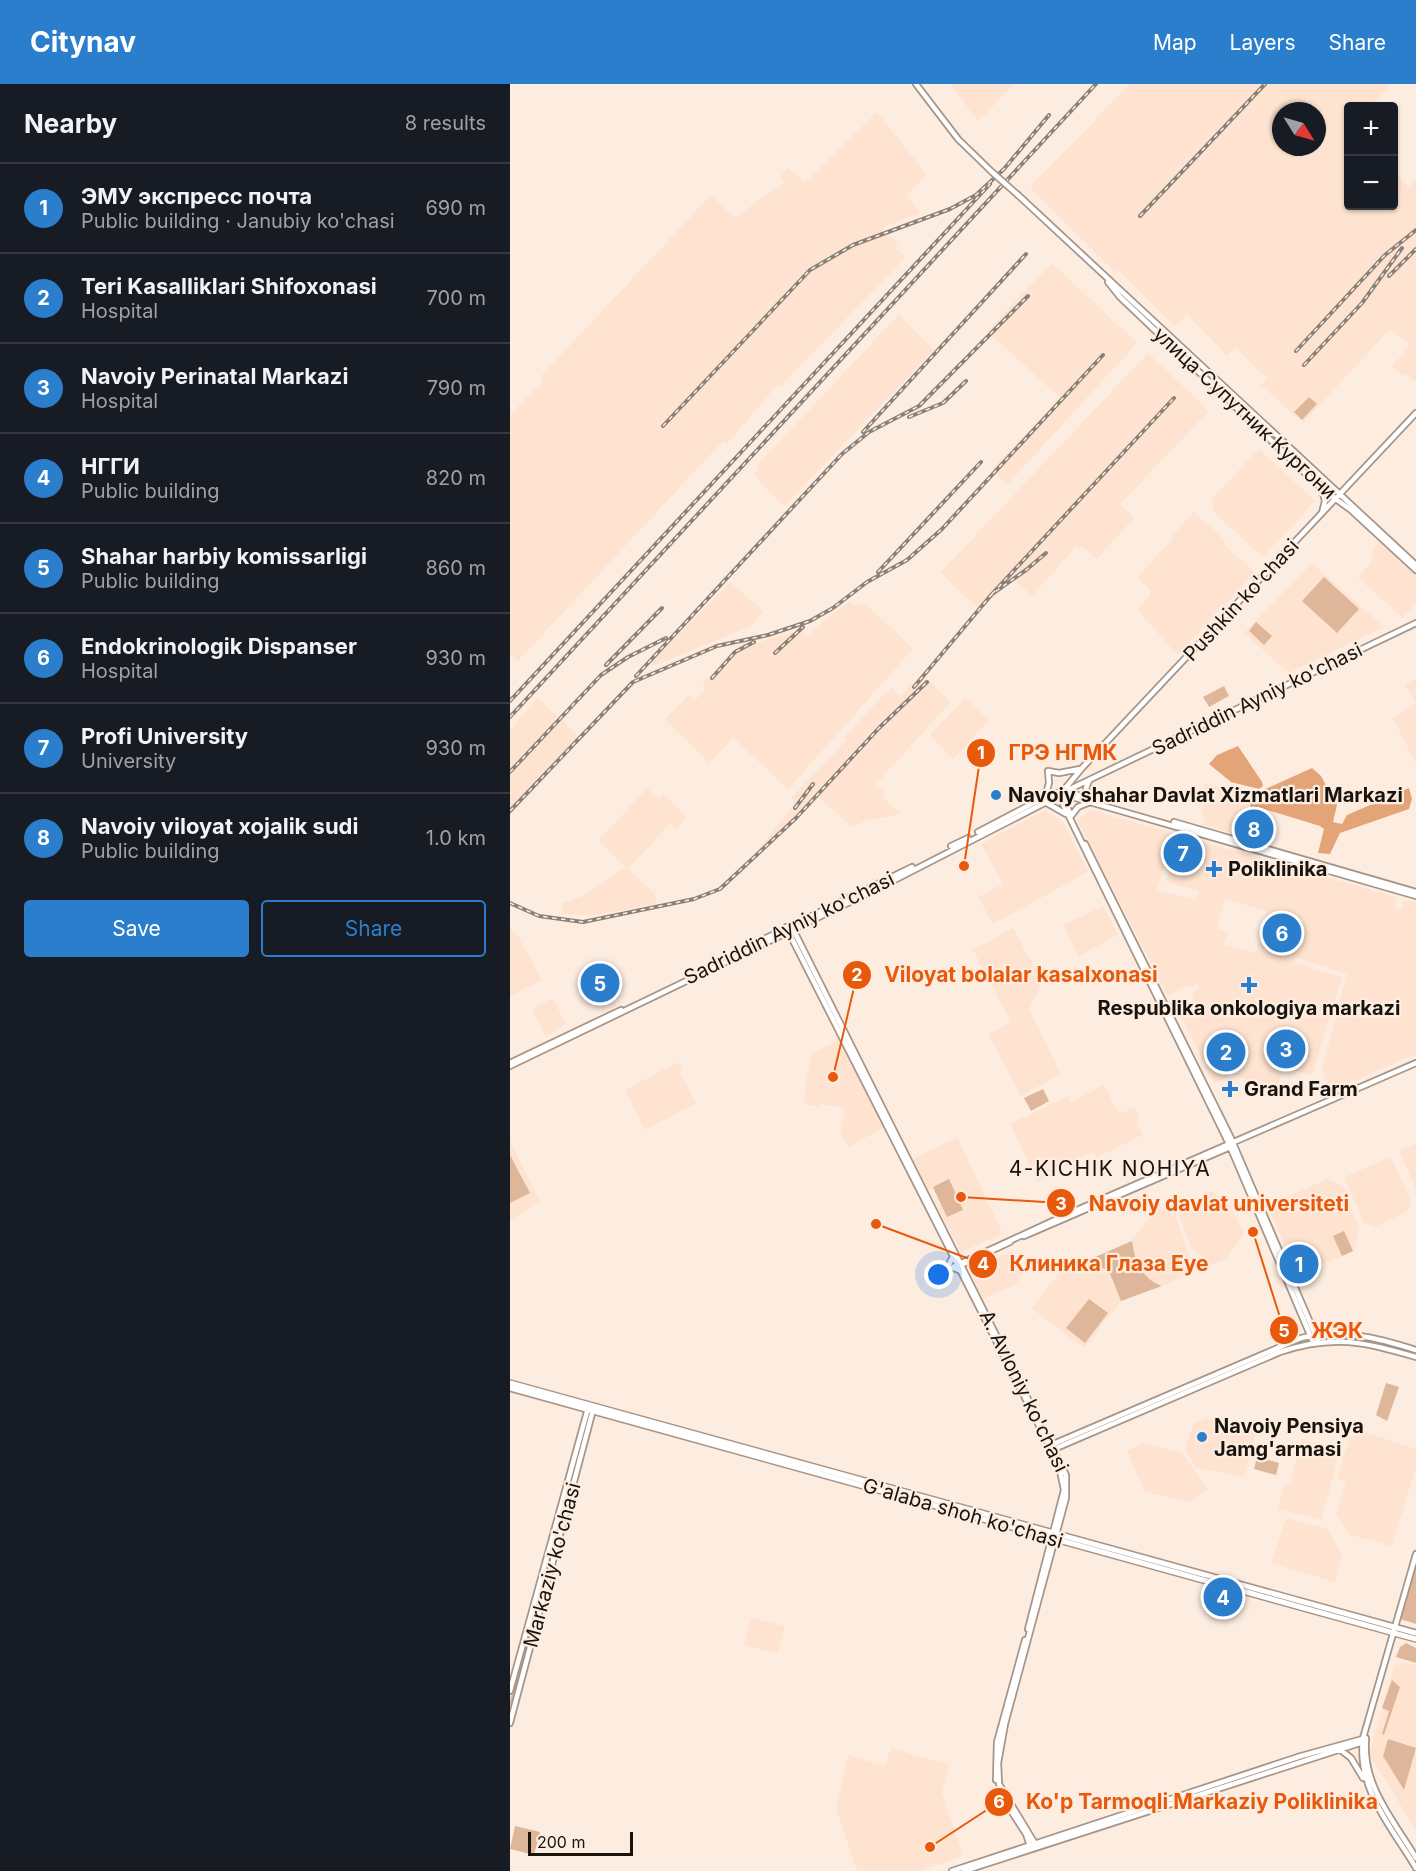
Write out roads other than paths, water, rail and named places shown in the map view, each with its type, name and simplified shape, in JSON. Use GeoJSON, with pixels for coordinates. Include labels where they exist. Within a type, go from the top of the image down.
{"type":"FeatureCollection","features":[{"type":"Feature","properties":{"kind":"main road"},"geometry":{"type":"LineString","coordinates":[[916,84],[958,139],[992,172],[1105,278],[1124,291],[1338,496],[1416,565]]}},
{"type":"Feature","properties":{"kind":"main road","name":"улица Супутник Кургони"},"geometry":{"type":"LineString","coordinates":[[1105,278],[1120,297],[1322,489],[1338,496],[1416,570]]}},
{"type":"Feature","properties":{"kind":"main road","name":"Pushkin ko'chasi"},"geometry":{"type":"LineString","coordinates":[[1065,791],[1082,768],[1416,413]]}},
{"type":"Feature","properties":{"kind":"main road"},"geometry":{"type":"LineString","coordinates":[[1329,487],[1337,489],[1351,483]]}},
{"type":"Feature","properties":{"kind":"main road"},"geometry":{"type":"LineString","coordinates":[[1322,489],[1325,501],[1322,514]]}},
{"type":"Feature","properties":{"kind":"main road","name":"Sadriddin Ayniy ko'chasi"},"geometry":{"type":"LineString","coordinates":[[510,1065],[877,885],[1045,799],[1416,623]]}},
{"type":"Feature","properties":{"kind":"main road"},"geometry":{"type":"LineString","coordinates":[[1070,816],[1045,799],[1049,783],[1048,771],[1059,773],[1082,768]]}},
{"type":"Feature","properties":{"kind":"main road"},"geometry":{"type":"LineString","coordinates":[[1090,779],[1086,788],[1090,800]]}},
{"type":"Feature","properties":{"kind":"main road"},"geometry":{"type":"LineString","coordinates":[[1316,1342],[1231,1145],[1070,816],[1065,791],[1416,894]]}},
{"type":"Feature","properties":{"kind":"main road","name":"Sadriddin Ayniy ko'chasi"},"geometry":{"type":"LineString","coordinates":[[510,1065],[777,936],[789,928],[879,888],[1045,799]]}},
{"type":"Feature","properties":{"kind":"main road"},"geometry":{"type":"LineString","coordinates":[[1070,816],[1078,807],[1090,800]]}},
{"type":"Feature","properties":{"kind":"main road"},"geometry":{"type":"LineString","coordinates":[[777,936],[796,940],[799,929],[804,923]]}},
{"type":"Feature","properties":{"kind":"main road","name":"A. Avloniy ko'chasi"},"geometry":{"type":"LineString","coordinates":[[789,928],[1065,1471],[1067,1488],[1001,1723],[994,1763],[998,1790],[1033,1846]]}},
{"type":"Feature","properties":{"kind":"main road"},"geometry":{"type":"LineString","coordinates":[[967,1260],[955,1255],[947,1269],[960,1266],[967,1260],[1416,1065]]}},
{"type":"Feature","properties":{"kind":"main road"},"geometry":{"type":"LineString","coordinates":[[960,1266],[967,1260]]}},
{"type":"Feature","properties":{"kind":"main road"},"geometry":{"type":"LineString","coordinates":[[1052,1447],[1289,1341],[1313,1335],[1356,1335],[1416,1350]]}},
{"type":"Feature","properties":{"kind":"main road"},"geometry":{"type":"LineString","coordinates":[[1052,1447],[1280,1352],[1316,1342],[1353,1342],[1416,1357]]}},
{"type":"Feature","properties":{"kind":"main road","name":"G'alaba shoh ko'chasi"},"geometry":{"type":"LineString","coordinates":[[510,1383],[590,1408]]}},
{"type":"Feature","properties":{"kind":"main road","name":"G'alaba shoh ko'chasi"},"geometry":{"type":"LineString","coordinates":[[510,1388],[861,1479],[1054,1537],[1395,1630],[1416,1633]]}},
{"type":"Feature","properties":{"kind":"main road","name":"Markaziy ko'chasi"},"geometry":{"type":"LineString","coordinates":[[510,1723],[590,1408]]}},
{"type":"Feature","properties":{"kind":"main road","name":"Markaziy ko'chasi"},"geometry":{"type":"LineString","coordinates":[[510,1691],[582,1442]]}},
{"type":"Feature","properties":{"kind":"main road"},"geometry":{"type":"LineString","coordinates":[[1416,1554],[1365,1738],[1362,1765],[1372,1797],[1416,1868]]}},
{"type":"Feature","properties":{"kind":"main road","name":"G'alaba shoh ko'chasi"},"geometry":{"type":"LineString","coordinates":[[1395,1630],[1416,1639]]}},
{"type":"Feature","properties":{"kind":"main road"},"geometry":{"type":"LineString","coordinates":[[964,1871],[1033,1846],[1365,1738]]}},
{"type":"Feature","properties":{"kind":"main road"},"geometry":{"type":"LineString","coordinates":[[952,1871],[1365,1738]]}},
{"type":"Feature","properties":{"kind":"main road"},"geometry":{"type":"LineString","coordinates":[[1365,1738],[1366,1769],[1371,1784],[1416,1858]]}},
{"type":"Feature","properties":{"kind":"main road"},"geometry":{"type":"LineString","coordinates":[[1338,1748],[1351,1758],[1366,1782]]}},
{"type":"Feature","properties":{"kind":"railway"},"geometry":{"type":"LineString","coordinates":[[510,717],[1096,84]]}},
{"type":"Feature","properties":{"kind":"railway"},"geometry":{"type":"LineString","coordinates":[[1140,216],[1265,84]]}},
{"type":"Feature","properties":{"kind":"railway"},"geometry":{"type":"LineString","coordinates":[[663,426],[810,270],[853,245],[950,209],[976,195],[1004,169],[1049,115]]}},
{"type":"Feature","properties":{"kind":"railway"},"geometry":{"type":"LineString","coordinates":[[510,701],[990,184]]}},
{"type":"Feature","properties":{"kind":"railway"},"geometry":{"type":"LineString","coordinates":[[1296,351],[1385,255],[1416,230]]}},
{"type":"Feature","properties":{"kind":"railway"},"geometry":{"type":"LineString","coordinates":[[1304,365],[1362,303],[1402,248]]}},
{"type":"Feature","properties":{"kind":"railway"},"geometry":{"type":"LineString","coordinates":[[1389,276],[1416,249]]}},
{"type":"Feature","properties":{"kind":"railway"},"geometry":{"type":"LineString","coordinates":[[863,432],[1026,254]]}},
{"type":"Feature","properties":{"kind":"railway"},"geometry":{"type":"LineString","coordinates":[[636,676],[842,454],[869,432],[919,406],[1028,296]]}},
{"type":"Feature","properties":{"kind":"railway"},"geometry":{"type":"LineString","coordinates":[[510,811],[633,682],[717,646],[768,635],[810,621],[833,608],[867,582],[907,560],[942,529],[1103,355]]}},
{"type":"Feature","properties":{"kind":"railway"},"geometry":{"type":"LineString","coordinates":[[909,417],[943,403],[966,381]]}},
{"type":"Feature","properties":{"kind":"railway"},"geometry":{"type":"LineString","coordinates":[[992,594],[1174,398]]}},
{"type":"Feature","properties":{"kind":"railway"},"geometry":{"type":"LineString","coordinates":[[878,572],[981,462]]}},
{"type":"Feature","properties":{"kind":"railway"},"geometry":{"type":"LineString","coordinates":[[914,687],[992,594],[1046,553]]}},
{"type":"Feature","properties":{"kind":"railway"},"geometry":{"type":"LineString","coordinates":[[606,665],[662,608]]}},
{"type":"Feature","properties":{"kind":"railway"},"geometry":{"type":"LineString","coordinates":[[775,653],[803,627]]}},
{"type":"Feature","properties":{"kind":"railway"},"geometry":{"type":"LineString","coordinates":[[510,772],[601,675],[628,657],[666,638]]}},
{"type":"Feature","properties":{"kind":"railway"},"geometry":{"type":"LineString","coordinates":[[712,678],[735,652],[754,642]]}},
{"type":"Feature","properties":{"kind":"railway"},"geometry":{"type":"LineString","coordinates":[[510,903],[539,916],[583,922],[694,899],[720,889],[796,818],[879,728],[927,682]]}},
{"type":"Feature","properties":{"kind":"railway"},"geometry":{"type":"LineString","coordinates":[[795,808],[813,784]]}},
{"type":"Feature","properties":{"kind":"place","name":"Navoiy shahar Davlat Xizmatlari Markazi"},"geometry":{"type":"Point","coordinates":[996,795]}},
{"type":"Feature","properties":{"kind":"place","name":"Navoiy viloyat xojalik sudi"},"geometry":{"type":"Point","coordinates":[1254,829]}},
{"type":"Feature","properties":{"kind":"place","name":"Profi University"},"geometry":{"type":"Point","coordinates":[1183,853]}},
{"type":"Feature","properties":{"kind":"place","name":"ГРЭ НГМК"},"geometry":{"type":"Point","coordinates":[964,866]}},
{"type":"Feature","properties":{"kind":"place","name":"Poliklinika"},"geometry":{"type":"Point","coordinates":[1214,869]}},
{"type":"Feature","properties":{"kind":"place","name":"Endokrinologik Dispanser"},"geometry":{"type":"Point","coordinates":[1282,933]}},
{"type":"Feature","properties":{"kind":"place","name":"Shahar harbiy komissarligi"},"geometry":{"type":"Point","coordinates":[600,983]}},
{"type":"Feature","properties":{"kind":"place","name":"Respublika onkologiya markazi"},"geometry":{"type":"Point","coordinates":[1249,985]}},
{"type":"Feature","properties":{"kind":"place","name":"Navoiy Perinatal Markazi"},"geometry":{"type":"Point","coordinates":[1286,1049]}},
{"type":"Feature","properties":{"kind":"place","name":"Teri Kasalliklari Shifoxonasi"},"geometry":{"type":"Point","coordinates":[1226,1052]}},
{"type":"Feature","properties":{"kind":"place","name":"Viloyat bolalar kasalxonasi"},"geometry":{"type":"Point","coordinates":[833,1077]}},
{"type":"Feature","properties":{"kind":"place","name":"Grand Farm"},"geometry":{"type":"Point","coordinates":[1230,1089]}},
{"type":"Feature","properties":{"kind":"place","name":"Navoiy davlat universiteti"},"geometry":{"type":"Point","coordinates":[961,1197]}},
{"type":"Feature","properties":{"kind":"place","name":"Клиника Глаза Eye"},"geometry":{"type":"Point","coordinates":[876,1224]}},
{"type":"Feature","properties":{"kind":"place","name":"ЖЭК"},"geometry":{"type":"Point","coordinates":[1253,1232]}},
{"type":"Feature","properties":{"kind":"place","name":"ЭМУ экспресс почта"},"geometry":{"type":"Point","coordinates":[1299,1264]}},
{"type":"Feature","properties":{"kind":"place","name":"Navoiy Pensiya Jamg'armasi"},"geometry":{"type":"Point","coordinates":[1202,1437]}},
{"type":"Feature","properties":{"kind":"place","name":"НГГИ"},"geometry":{"type":"Point","coordinates":[1223,1597]}},
{"type":"Feature","properties":{"kind":"place","name":"Ko'p Tarmoqli Markaziy Poliklinika"},"geometry":{"type":"Point","coordinates":[930,1847]}},
{"type":"Feature","properties":{"kind":"district","name":"4-KICHIK NOHIYA"},"geometry":{"type":"Point","coordinates":[1110,1169]}}]}
